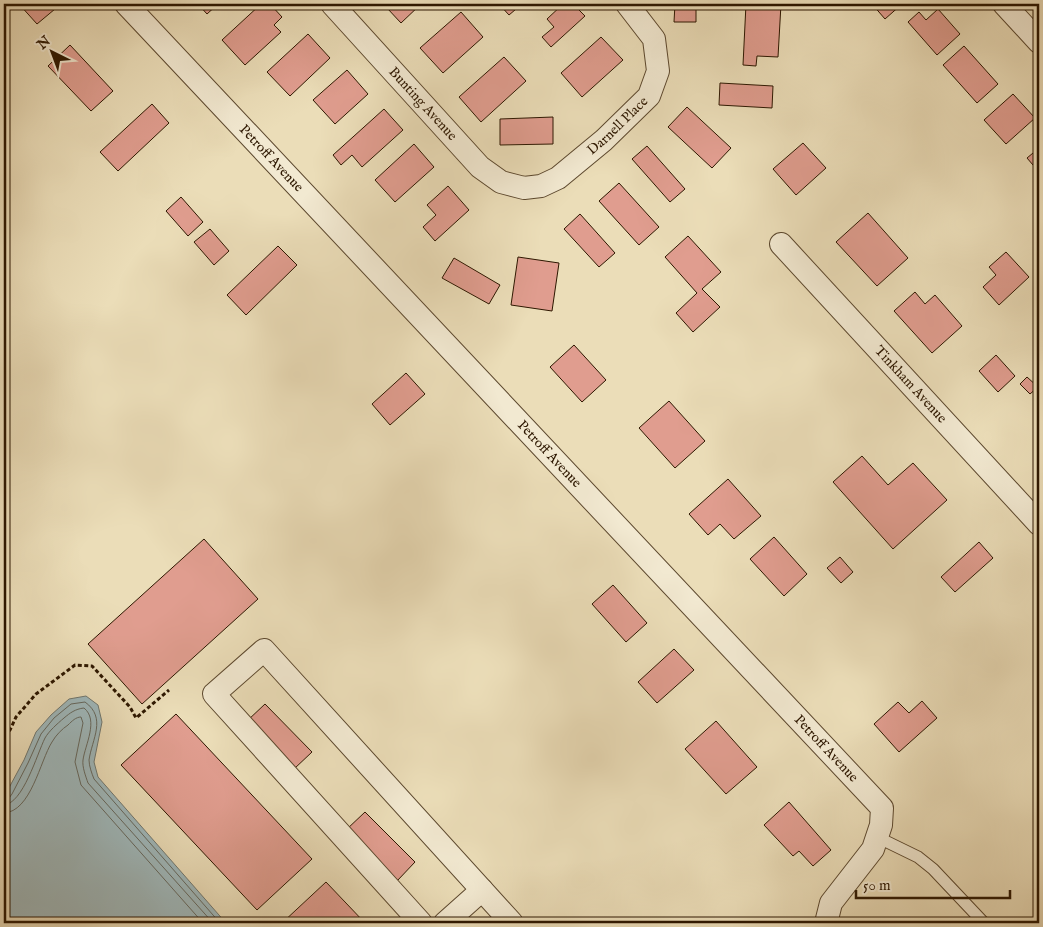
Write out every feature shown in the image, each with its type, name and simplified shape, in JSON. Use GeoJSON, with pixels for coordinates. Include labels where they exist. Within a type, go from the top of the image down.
{"type":"FeatureCollection","features":[{"type":"Feature","properties":{"kind":"street","name":"Petroff Avenue"},"geometry":{"type":"LineString","coordinates":[[126,4],[882,808],[881,825],[873,849],[831,903],[826,923]]}},
{"type":"Feature","properties":{"kind":"street","name":"Bunting Avenue"},"geometry":{"type":"LineString","coordinates":[[332,4],[480,166],[501,182],[524,188]]}},
{"type":"Feature","properties":{"kind":"street","name":"Darnell Place"},"geometry":{"type":"LineString","coordinates":[[524,188],[541,186],[558,178],[604,140],[649,96],[658,71],[654,39],[627,4]]}},
{"type":"Feature","properties":{"kind":"street"},"geometry":{"type":"LineString","coordinates":[[1004,4],[1039,42]]}},
{"type":"Feature","properties":{"kind":"street","name":"Tinkham Avenue"},"geometry":{"type":"LineString","coordinates":[[782,244],[1039,524]]}},
{"type":"Feature","properties":{"kind":"street"},"geometry":{"type":"LineString","coordinates":[[421,923],[214,694],[264,650],[512,923]]}},
{"type":"Feature","properties":{"kind":"street"},"geometry":{"type":"LineString","coordinates":[[445,923],[482,890]]}},
{"type":"Feature","properties":{"kind":"lane"},"geometry":{"type":"LineString","coordinates":[[877,838],[918,857],[933,869],[984,923]]}},
{"type":"Feature","properties":{"kind":"path"},"geometry":{"type":"LineString","coordinates":[[4,743],[16,717],[36,694],[75,665],[92,666],[130,707],[136,718],[169,690]]}},
{"type":"Feature","properties":{"kind":"water"},"geometry":{"type":"Polygon","coordinates":[[[86,696],[98,705],[102,722],[94,762],[98,777],[226,923],[4,923],[4,797],[24,760],[36,732],[69,699],[86,696]]]}},
{"type":"Feature","properties":{"kind":"building"},"geometry":{"type":"Polygon","coordinates":[[[19,4],[50,4],[55,9],[37,24],[19,4]]]}},
{"type":"Feature","properties":{"kind":"building"},"geometry":{"type":"Polygon","coordinates":[[[198,4],[218,4],[207,14],[198,4]]]}},
{"type":"Feature","properties":{"kind":"building"},"geometry":{"type":"Polygon","coordinates":[[[261,4],[270,4],[282,17],[274,25],[281,32],[245,65],[222,40],[261,4]]]}},
{"type":"Feature","properties":{"kind":"building"},"geometry":{"type":"Polygon","coordinates":[[[392,4],[421,4],[401,23],[387,8],[392,4]]]}},
{"type":"Feature","properties":{"kind":"building"},"geometry":{"type":"Polygon","coordinates":[[[499,4],[522,4],[509,15],[499,4]]]}},
{"type":"Feature","properties":{"kind":"building"},"geometry":{"type":"Polygon","coordinates":[[[563,4],[573,4],[585,16],[551,47],[542,37],[554,27],[547,19],[563,4]]]}},
{"type":"Feature","properties":{"kind":"building"},"geometry":{"type":"Polygon","coordinates":[[[675,4],[696,4],[696,22],[674,22],[675,4]]]}},
{"type":"Feature","properties":{"kind":"building"},"geometry":{"type":"Polygon","coordinates":[[[746,4],[781,4],[778,57],[757,56],[756,66],[743,65],[746,4]]]}},
{"type":"Feature","properties":{"kind":"building"},"geometry":{"type":"Polygon","coordinates":[[[872,4],[902,4],[885,19],[872,4]]]}},
{"type":"Feature","properties":{"kind":"building"},"geometry":{"type":"Polygon","coordinates":[[[938,9],[960,34],[937,55],[908,22],[919,12],[926,20],[938,9]]]}},
{"type":"Feature","properties":{"kind":"building"},"geometry":{"type":"Polygon","coordinates":[[[461,12],[483,37],[443,73],[420,48],[461,12]]]}},
{"type":"Feature","properties":{"kind":"building"},"geometry":{"type":"Polygon","coordinates":[[[308,34],[330,58],[290,96],[267,72],[308,34]]]}},
{"type":"Feature","properties":{"kind":"building"},"geometry":{"type":"Polygon","coordinates":[[[601,37],[623,60],[582,97],[561,73],[601,37]]]}},
{"type":"Feature","properties":{"kind":"building"},"geometry":{"type":"Polygon","coordinates":[[[70,45],[113,91],[91,111],[48,66],[70,45]]]}},
{"type":"Feature","properties":{"kind":"building"},"geometry":{"type":"Polygon","coordinates":[[[964,46],[998,84],[977,103],[943,65],[964,46]]]}},
{"type":"Feature","properties":{"kind":"building"},"geometry":{"type":"Polygon","coordinates":[[[504,57],[526,81],[481,122],[459,97],[504,57]]]}},
{"type":"Feature","properties":{"kind":"building"},"geometry":{"type":"Polygon","coordinates":[[[347,70],[368,94],[335,124],[313,100],[347,70]]]}},
{"type":"Feature","properties":{"kind":"building"},"geometry":{"type":"Polygon","coordinates":[[[720,83],[773,86],[772,108],[719,105],[720,83]]]}},
{"type":"Feature","properties":{"kind":"building"},"geometry":{"type":"Polygon","coordinates":[[[1013,94],[1035,118],[1006,144],[984,120],[1013,94]]]}},
{"type":"Feature","properties":{"kind":"building"},"geometry":{"type":"Polygon","coordinates":[[[152,104],[169,123],[118,171],[100,152],[152,104]]]}},
{"type":"Feature","properties":{"kind":"building"},"geometry":{"type":"Polygon","coordinates":[[[687,107],[731,148],[712,168],[668,127],[687,107]]]}},
{"type":"Feature","properties":{"kind":"building"},"geometry":{"type":"Polygon","coordinates":[[[384,109],[403,130],[362,167],[352,155],[341,165],[333,155],[384,109]]]}},
{"type":"Feature","properties":{"kind":"building"},"geometry":{"type":"Polygon","coordinates":[[[553,117],[553,144],[500,145],[500,119],[553,117]]]}},
{"type":"Feature","properties":{"kind":"building"},"geometry":{"type":"Polygon","coordinates":[[[803,143],[826,168],[796,195],[773,169],[803,143]]]}},
{"type":"Feature","properties":{"kind":"building"},"geometry":{"type":"Polygon","coordinates":[[[414,144],[434,167],[395,202],[375,180],[414,144]]]}},
{"type":"Feature","properties":{"kind":"building"},"geometry":{"type":"Polygon","coordinates":[[[647,146],[685,189],[670,202],[632,159],[647,146]]]}},
{"type":"Feature","properties":{"kind":"building"},"geometry":{"type":"Polygon","coordinates":[[[1039,148],[1039,172],[1027,158],[1039,148]]]}},
{"type":"Feature","properties":{"kind":"building"},"geometry":{"type":"Polygon","coordinates":[[[619,183],[659,227],[639,245],[599,201],[619,183]]]}},
{"type":"Feature","properties":{"kind":"building"},"geometry":{"type":"Polygon","coordinates":[[[448,186],[469,210],[435,241],[423,227],[436,215],[427,205],[448,186]]]}},
{"type":"Feature","properties":{"kind":"building"},"geometry":{"type":"Polygon","coordinates":[[[181,197],[203,222],[188,236],[166,211],[181,197]]]}},
{"type":"Feature","properties":{"kind":"building"},"geometry":{"type":"Polygon","coordinates":[[[868,213],[908,258],[877,286],[836,242],[868,213]]]}},
{"type":"Feature","properties":{"kind":"building"},"geometry":{"type":"Polygon","coordinates":[[[580,214],[615,253],[599,267],[564,229],[580,214]]]}},
{"type":"Feature","properties":{"kind":"building"},"geometry":{"type":"Polygon","coordinates":[[[210,229],[229,251],[214,265],[194,242],[210,229]]]}},
{"type":"Feature","properties":{"kind":"building"},"geometry":{"type":"Polygon","coordinates":[[[688,236],[721,272],[702,289],[720,307],[693,332],[676,313],[697,293],[665,257],[688,236]]]}},
{"type":"Feature","properties":{"kind":"building"},"geometry":{"type":"Polygon","coordinates":[[[278,246],[297,265],[246,315],[227,295],[278,246]]]}},
{"type":"Feature","properties":{"kind":"building"},"geometry":{"type":"Polygon","coordinates":[[[1006,252],[1029,277],[999,305],[983,287],[996,275],[989,267],[1006,252]]]}},
{"type":"Feature","properties":{"kind":"building"},"geometry":{"type":"Polygon","coordinates":[[[518,257],[559,263],[552,311],[511,305],[518,257]]]}},
{"type":"Feature","properties":{"kind":"building"},"geometry":{"type":"Polygon","coordinates":[[[454,258],[500,285],[489,304],[442,278],[454,258]]]}},
{"type":"Feature","properties":{"kind":"building"},"geometry":{"type":"Polygon","coordinates":[[[915,292],[925,304],[935,295],[962,326],[932,353],[894,311],[915,292]]]}},
{"type":"Feature","properties":{"kind":"building"},"geometry":{"type":"Polygon","coordinates":[[[574,345],[606,380],[582,402],[550,367],[574,345]]]}},
{"type":"Feature","properties":{"kind":"building"},"geometry":{"type":"Polygon","coordinates":[[[996,355],[1015,376],[998,392],[979,371],[996,355]]]}},
{"type":"Feature","properties":{"kind":"building"},"geometry":{"type":"Polygon","coordinates":[[[406,373],[425,394],[390,425],[372,404],[406,373]]]}},
{"type":"Feature","properties":{"kind":"building"},"geometry":{"type":"Polygon","coordinates":[[[1027,377],[1038,387],[1030,394],[1020,384],[1027,377]]]}},
{"type":"Feature","properties":{"kind":"building"},"geometry":{"type":"Polygon","coordinates":[[[669,401],[705,441],[675,468],[639,428],[669,401]]]}},
{"type":"Feature","properties":{"kind":"building"},"geometry":{"type":"Polygon","coordinates":[[[862,456],[888,485],[913,463],[947,500],[893,549],[833,482],[862,456]]]}},
{"type":"Feature","properties":{"kind":"building"},"geometry":{"type":"Polygon","coordinates":[[[728,479],[761,516],[734,539],[720,524],[708,535],[689,514],[728,479]]]}},
{"type":"Feature","properties":{"kind":"building"},"geometry":{"type":"Polygon","coordinates":[[[774,537],[807,574],[784,596],[750,559],[774,537]]]}},
{"type":"Feature","properties":{"kind":"building"},"geometry":{"type":"Polygon","coordinates":[[[204,539],[258,599],[142,704],[88,644],[204,539]]]}},
{"type":"Feature","properties":{"kind":"building"},"geometry":{"type":"Polygon","coordinates":[[[979,542],[993,558],[955,592],[941,577],[979,542]]]}},
{"type":"Feature","properties":{"kind":"building"},"geometry":{"type":"Polygon","coordinates":[[[840,557],[853,572],[841,583],[827,568],[840,557]]]}},
{"type":"Feature","properties":{"kind":"building"},"geometry":{"type":"Polygon","coordinates":[[[613,585],[647,623],[626,642],[592,604],[613,585]]]}},
{"type":"Feature","properties":{"kind":"building"},"geometry":{"type":"Polygon","coordinates":[[[674,649],[694,670],[657,703],[638,682],[674,649]]]}},
{"type":"Feature","properties":{"kind":"building"},"geometry":{"type":"Polygon","coordinates":[[[922,701],[937,718],[899,752],[874,724],[898,702],[909,713],[922,701]]]}},
{"type":"Feature","properties":{"kind":"building"},"geometry":{"type":"Polygon","coordinates":[[[265,704],[312,752],[294,769],[247,721],[265,704]]]}},
{"type":"Feature","properties":{"kind":"building"},"geometry":{"type":"Polygon","coordinates":[[[176,714],[312,859],[257,910],[121,765],[176,714]]]}},
{"type":"Feature","properties":{"kind":"building"},"geometry":{"type":"Polygon","coordinates":[[[716,721],[757,767],[726,794],[685,749],[716,721]]]}},
{"type":"Feature","properties":{"kind":"building"},"geometry":{"type":"Polygon","coordinates":[[[789,802],[831,850],[813,866],[799,851],[793,856],[764,825],[789,802]]]}},
{"type":"Feature","properties":{"kind":"building"},"geometry":{"type":"Polygon","coordinates":[[[365,812],[415,862],[397,881],[346,830],[365,812]]]}},
{"type":"Feature","properties":{"kind":"building"},"geometry":{"type":"Polygon","coordinates":[[[326,882],[365,923],[282,923],[326,882]]]}}]}
